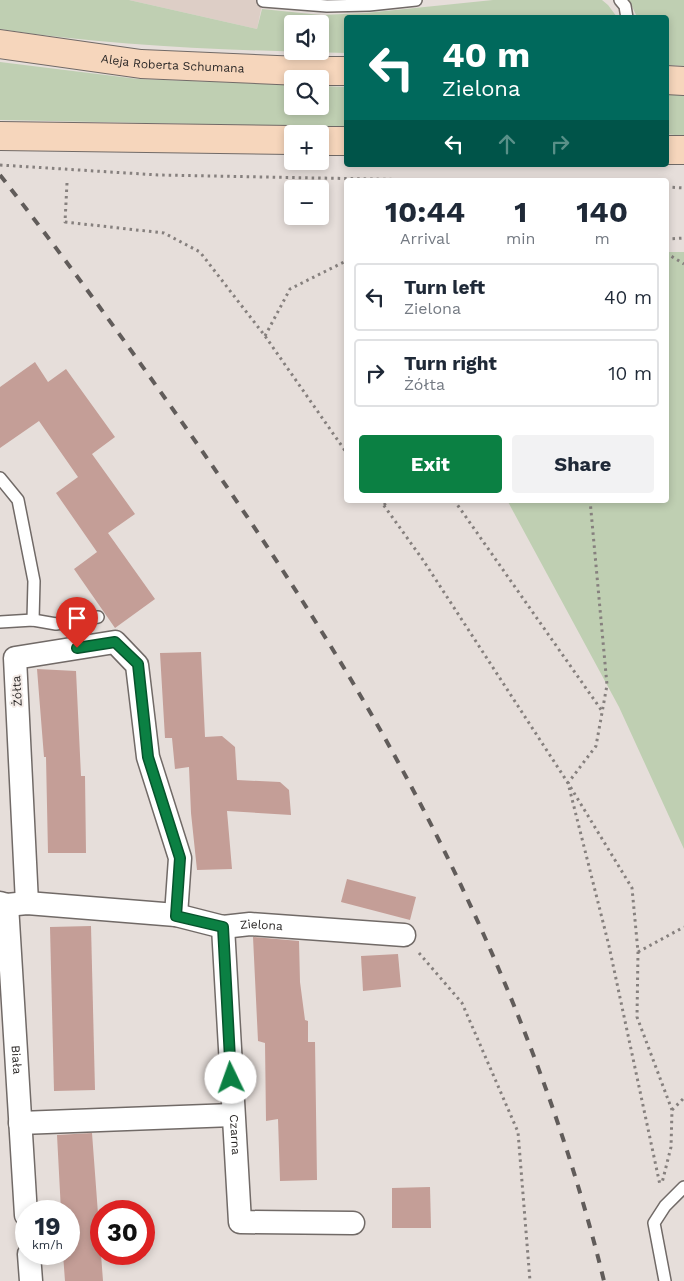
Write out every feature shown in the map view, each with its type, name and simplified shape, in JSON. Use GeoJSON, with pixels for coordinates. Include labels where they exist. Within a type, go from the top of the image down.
{"type":"FeatureCollection","features":[{"type":"Feature","properties":{"kind":"main road","name":"Aleja Roberta Schumana"},"geometry":{"type":"LineString","coordinates":[[0,44],[141,64],[300,71],[344,71]]}},
{"type":"Feature","properties":{"kind":"main road"},"geometry":{"type":"LineString","coordinates":[[669,80],[684,81]]}},
{"type":"Feature","properties":{"kind":"main road"},"geometry":{"type":"LineString","coordinates":[[0,136],[284,140]]}},
{"type":"Feature","properties":{"kind":"main road"},"geometry":{"type":"LineString","coordinates":[[329,140],[344,141]]}},
{"type":"Feature","properties":{"kind":"main road"},"geometry":{"type":"LineString","coordinates":[[669,150],[684,150]]}},
{"type":"Feature","properties":{"kind":"street","name":"Żółta"},"geometry":{"type":"LineString","coordinates":[[11,904],[15,658],[115,642],[138,664],[148,757],[180,858],[176,916]]}},
{"type":"Feature","properties":{"kind":"street","name":"Zielona"},"geometry":{"type":"LineString","coordinates":[[11,904],[176,916],[223,927],[250,924],[404,936]]}},
{"type":"Feature","properties":{"kind":"street","name":"Biała"},"geometry":{"type":"LineString","coordinates":[[11,904],[25,1200]]}},
{"type":"Feature","properties":{"kind":"street","name":"Czarna"},"geometry":{"type":"LineString","coordinates":[[223,927],[240,1222],[353,1223]]}},
{"type":"Feature","properties":{"kind":"street"},"geometry":{"type":"LineString","coordinates":[[20,1123],[233,1115]]}},
{"type":"Feature","properties":{"kind":"street"},"geometry":{"type":"LineString","coordinates":[[30,1265],[31,1281]]}},
{"type":"Feature","properties":{"kind":"lane"},"geometry":{"type":"LineString","coordinates":[[263,1],[327,6],[368,5],[416,0]]}},
{"type":"Feature","properties":{"kind":"lane"},"geometry":{"type":"LineString","coordinates":[[620,0],[625,6],[626,15]]}},
{"type":"Feature","properties":{"kind":"lane"},"geometry":{"type":"LineString","coordinates":[[0,478],[18,500],[34,581],[34,620]]}},
{"type":"Feature","properties":{"kind":"lane"},"geometry":{"type":"LineString","coordinates":[[0,622],[34,620],[56,624],[98,617]]}},
{"type":"Feature","properties":{"kind":"lane"},"geometry":{"type":"LineString","coordinates":[[665,1281],[654,1223],[665,1206],[684,1187]]}},
{"type":"Feature","properties":{"kind":"path"},"geometry":{"type":"LineString","coordinates":[[0,165],[158,175],[344,178]]}},
{"type":"Feature","properties":{"kind":"path"},"geometry":{"type":"LineString","coordinates":[[68,183],[66,222],[164,233],[200,252],[265,336],[344,449]]}},
{"type":"Feature","properties":{"kind":"path"},"geometry":{"type":"LineString","coordinates":[[669,187],[684,188]]}},
{"type":"Feature","properties":{"kind":"path"},"geometry":{"type":"LineString","coordinates":[[669,239],[684,238]]}},
{"type":"Feature","properties":{"kind":"path"},"geometry":{"type":"LineString","coordinates":[[669,255],[684,264]]}},
{"type":"Feature","properties":{"kind":"path"},"geometry":{"type":"LineString","coordinates":[[265,336],[290,289],[344,262]]}},
{"type":"Feature","properties":{"kind":"path"},"geometry":{"type":"LineString","coordinates":[[456,503],[602,711]]}},
{"type":"Feature","properties":{"kind":"path"},"geometry":{"type":"LineString","coordinates":[[568,783],[596,746],[607,685],[590,503]]}},
{"type":"Feature","properties":{"kind":"path"},"geometry":{"type":"LineString","coordinates":[[384,505],[423,560],[568,783],[632,888],[638,952],[637,1017],[672,1110],[671,1147],[661,1186]]}},
{"type":"Feature","properties":{"kind":"path"},"geometry":{"type":"LineString","coordinates":[[568,783],[609,946],[665,1206]]}},
{"type":"Feature","properties":{"kind":"path"},"geometry":{"type":"LineString","coordinates":[[638,952],[684,927]]}},
{"type":"Feature","properties":{"kind":"path"},"geometry":{"type":"LineString","coordinates":[[404,936],[462,1003],[518,1132],[530,1281]]}},
{"type":"Feature","properties":{"kind":"path"},"geometry":{"type":"LineString","coordinates":[[672,1110],[684,1098]]}},
{"type":"Feature","properties":{"kind":"shaded area"},"geometry":{"type":"Polygon","coordinates":[[[129,0],[263,0],[257,29],[129,0]]]}},
{"type":"Feature","properties":{"kind":"green space"},"geometry":{"type":"Polygon","coordinates":[[[0,0],[129,0],[257,29],[262,9],[321,15],[284,15],[284,51],[216,49],[86,40],[0,29],[0,0]]]}},
{"type":"Feature","properties":{"kind":"green space"},"geometry":{"type":"Polygon","coordinates":[[[493,0],[602,0],[616,15],[344,15],[344,53],[329,52],[329,15],[321,15],[366,13],[493,0]]]}},
{"type":"Feature","properties":{"kind":"green space"},"geometry":{"type":"Polygon","coordinates":[[[629,0],[684,0],[684,66],[669,65],[669,15],[636,15],[629,0]]]}},
{"type":"Feature","properties":{"kind":"green space"},"geometry":{"type":"Polygon","coordinates":[[[0,62],[138,79],[284,85],[284,115],[329,115],[329,86],[344,87],[344,127],[329,127],[329,125],[0,120],[0,62]]]}},
{"type":"Feature","properties":{"kind":"green space"},"geometry":{"type":"Polygon","coordinates":[[[669,94],[684,95],[684,136],[669,134],[669,94]]]}},
{"type":"Feature","properties":{"kind":"green space"},"geometry":{"type":"Polygon","coordinates":[[[669,252],[684,252],[684,849],[619,707],[509,503],[669,503],[669,252]]]}},
{"type":"Feature","properties":{"kind":"building"},"geometry":{"type":"Polygon","coordinates":[[[35,362],[48,382],[66,369],[115,437],[92,454],[135,514],[108,533],[155,599],[115,628],[74,569],[97,552],[56,493],[78,477],[39,421],[0,448],[0,387],[35,362]]]}},
{"type":"Feature","properties":{"kind":"building"},"geometry":{"type":"Polygon","coordinates":[[[201,652],[205,737],[222,736],[235,747],[237,780],[280,782],[289,790],[291,815],[227,811],[232,869],[197,870],[191,813],[189,767],[175,769],[172,738],[165,738],[160,653],[201,652]]]}},
{"type":"Feature","properties":{"kind":"building"},"geometry":{"type":"Polygon","coordinates":[[[37,669],[76,671],[81,776],[85,776],[86,853],[48,853],[46,757],[44,757],[37,669]]]}},
{"type":"Feature","properties":{"kind":"building"},"geometry":{"type":"Polygon","coordinates":[[[347,879],[416,897],[410,920],[341,902],[347,879]]]}},
{"type":"Feature","properties":{"kind":"building"},"geometry":{"type":"Polygon","coordinates":[[[91,926],[95,1090],[54,1091],[50,927],[91,926]]]}},
{"type":"Feature","properties":{"kind":"building"},"geometry":{"type":"Polygon","coordinates":[[[253,937],[299,941],[300,982],[305,1020],[308,1021],[308,1042],[315,1042],[317,1180],[280,1181],[278,1119],[266,1121],[265,1043],[258,1041],[253,937]]]}},
{"type":"Feature","properties":{"kind":"building"},"geometry":{"type":"Polygon","coordinates":[[[398,954],[401,987],[363,991],[361,956],[398,954]]]}},
{"type":"Feature","properties":{"kind":"building"},"geometry":{"type":"Polygon","coordinates":[[[92,1133],[97,1200],[90,1200],[90,1265],[102,1265],[103,1281],[65,1281],[64,1265],[80,1265],[80,1200],[60,1200],[57,1135],[92,1133]]]}},
{"type":"Feature","properties":{"kind":"building"},"geometry":{"type":"Polygon","coordinates":[[[430,1187],[431,1228],[392,1228],[392,1188],[430,1187]]]}},
{"type":"Feature","properties":{"kind":"railway"},"geometry":{"type":"LineString","coordinates":[[0,175],[102,310],[224,483],[317,624],[382,733],[451,864],[511,999],[563,1138],[585,1209],[604,1281]]}},
{"type":"Feature","properties":{"kind":"route"},"geometry":{"type":"LineString","coordinates":[[77,648],[115,642],[138,664],[148,757],[180,858],[176,916],[223,927],[231,1078]]}}]}
